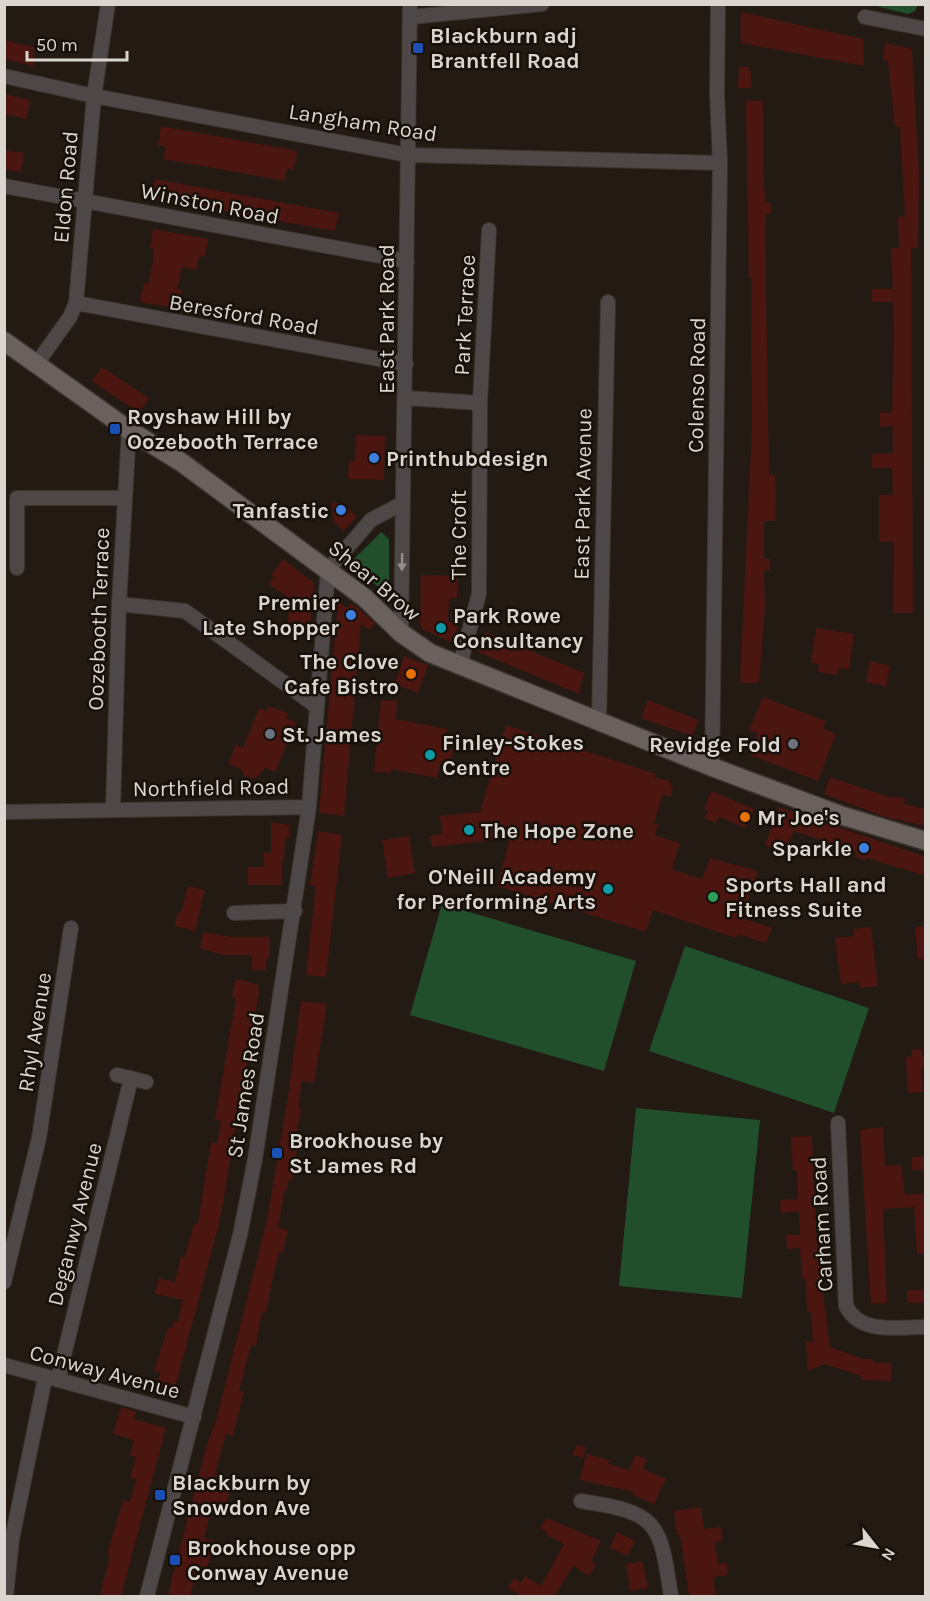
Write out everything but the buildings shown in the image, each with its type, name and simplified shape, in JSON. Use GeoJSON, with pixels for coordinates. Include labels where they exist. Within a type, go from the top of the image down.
{"type":"FeatureCollection","features":[{"type":"Feature","properties":{"kind":"main road","name":"Shear Brow"},"geometry":{"type":"LineString","coordinates":[[4,340],[129,430],[181,462],[365,597],[401,633],[430,653],[712,767],[840,815],[926,841]]}},
{"type":"Feature","properties":{"kind":"street","name":"Eldon Road"},"geometry":{"type":"LineString","coordinates":[[37,363],[70,317],[76,303],[94,96],[108,4]]}},
{"type":"Feature","properties":{"kind":"street"},"geometry":{"type":"LineString","coordinates":[[411,11],[542,4]]}},
{"type":"Feature","properties":{"kind":"street","name":"Colenso Road"},"geometry":{"type":"LineString","coordinates":[[712,767],[720,163],[717,94],[718,4]]}},
{"type":"Feature","properties":{"kind":"street","name":"East Park Road"},"geometry":{"type":"LineString","coordinates":[[401,633],[411,11]]}},
{"type":"Feature","properties":{"kind":"street"},"geometry":{"type":"LineString","coordinates":[[865,17],[926,29]]}},
{"type":"Feature","properties":{"kind":"street","name":"Langham Road"},"geometry":{"type":"LineString","coordinates":[[4,76],[94,96],[408,155],[720,163]]}},
{"type":"Feature","properties":{"kind":"street","name":"Winston Road"},"geometry":{"type":"LineString","coordinates":[[4,186],[407,261]]}},
{"type":"Feature","properties":{"kind":"street","name":"Park Terrace"},"geometry":{"type":"LineString","coordinates":[[480,403],[489,230]]}},
{"type":"Feature","properties":{"kind":"street","name":"East Park Avenue"},"geometry":{"type":"LineString","coordinates":[[599,722],[608,302]]}},
{"type":"Feature","properties":{"kind":"street","name":"Beresford Road"},"geometry":{"type":"LineString","coordinates":[[76,303],[406,364]]}},
{"type":"Feature","properties":{"kind":"street"},"geometry":{"type":"LineString","coordinates":[[406,398],[480,403]]}},
{"type":"Feature","properties":{"kind":"street","name":"The Croft"},"geometry":{"type":"LineString","coordinates":[[460,665],[479,594],[480,403]]}},
{"type":"Feature","properties":{"kind":"street","name":"Oozebooth Terrace"},"geometry":{"type":"LineString","coordinates":[[113,809],[119,604],[129,430]]}},
{"type":"Feature","properties":{"kind":"street"},"geometry":{"type":"LineString","coordinates":[[17,568],[17,498],[125,498]]}},
{"type":"Feature","properties":{"kind":"street"},"geometry":{"type":"LineString","coordinates":[[328,570],[371,520],[403,503]]}},
{"type":"Feature","properties":{"kind":"street","name":"St James Road"},"geometry":{"type":"LineString","coordinates":[[147,1596],[240,1235],[295,911],[309,807],[328,570]]}},
{"type":"Feature","properties":{"kind":"street"},"geometry":{"type":"LineString","coordinates":[[119,604],[185,611],[316,706]]}},
{"type":"Feature","properties":{"kind":"street","name":"Northfield Road"},"geometry":{"type":"LineString","coordinates":[[4,812],[309,807]]}},
{"type":"Feature","properties":{"kind":"street"},"geometry":{"type":"LineString","coordinates":[[234,913],[295,911]]}},
{"type":"Feature","properties":{"kind":"street","name":"Rhyl Avenue"},"geometry":{"type":"LineString","coordinates":[[4,1282],[39,1138],[71,928]]}},
{"type":"Feature","properties":{"kind":"street"},"geometry":{"type":"LineString","coordinates":[[117,1075],[146,1082]]}},
{"type":"Feature","properties":{"kind":"street","name":"Deganwy Avenue"},"geometry":{"type":"LineString","coordinates":[[6,1596],[12,1539],[131,1078]]}},
{"type":"Feature","properties":{"kind":"street","name":"Carham Road"},"geometry":{"type":"LineString","coordinates":[[838,1123],[846,1306],[851,1317],[869,1326],[926,1327]]}},
{"type":"Feature","properties":{"kind":"street","name":"Conway Avenue"},"geometry":{"type":"LineString","coordinates":[[4,1365],[194,1417]]}},
{"type":"Feature","properties":{"kind":"street"},"geometry":{"type":"LineString","coordinates":[[581,1501],[624,1509],[651,1525],[663,1544],[671,1596]]}},
{"type":"Feature","properties":{"kind":"green space"},"geometry":{"type":"Polygon","coordinates":[[[918,4],[915,11],[908,14],[872,5],[918,4]]]}},
{"type":"Feature","properties":{"kind":"green space"},"geometry":{"type":"Polygon","coordinates":[[[381,532],[389,539],[389,596],[350,563],[381,532]]]}},
{"type":"Feature","properties":{"kind":"green space"},"geometry":{"type":"Polygon","coordinates":[[[442,904],[636,961],[604,1071],[410,1015],[442,904]]]}},
{"type":"Feature","properties":{"kind":"green space"},"geometry":{"type":"Polygon","coordinates":[[[685,946],[869,1008],[834,1113],[649,1051],[685,946]]]}},
{"type":"Feature","properties":{"kind":"green space"},"geometry":{"type":"Polygon","coordinates":[[[636,1108],[760,1120],[742,1298],[619,1286],[636,1108]]]}},
{"type":"Feature","properties":{"kind":"place","name":"Blackburn adj Brantfell Road"},"geometry":{"type":"Point","coordinates":[418,48]}},
{"type":"Feature","properties":{"kind":"place","name":"Royshaw Hill by Oozebooth Terrace"},"geometry":{"type":"Point","coordinates":[115,429]}},
{"type":"Feature","properties":{"kind":"place","name":"Printhubdesign"},"geometry":{"type":"Point","coordinates":[374,458]}},
{"type":"Feature","properties":{"kind":"place","name":"Tanfastic"},"geometry":{"type":"Point","coordinates":[341,510]}},
{"type":"Feature","properties":{"kind":"place","name":"Premier Late Shopper"},"geometry":{"type":"Point","coordinates":[351,615]}},
{"type":"Feature","properties":{"kind":"place","name":"Park Rowe Consultancy"},"geometry":{"type":"Point","coordinates":[441,628]}},
{"type":"Feature","properties":{"kind":"place","name":"The Clove Cafe Bistro"},"geometry":{"type":"Point","coordinates":[411,674]}},
{"type":"Feature","properties":{"kind":"place","name":"St. James"},"geometry":{"type":"Point","coordinates":[270,734]}},
{"type":"Feature","properties":{"kind":"place","name":"Revidge Fold"},"geometry":{"type":"Point","coordinates":[793,744]}},
{"type":"Feature","properties":{"kind":"place","name":"Finley-Stokes Centre"},"geometry":{"type":"Point","coordinates":[430,755]}},
{"type":"Feature","properties":{"kind":"place","name":"Mr Joe's"},"geometry":{"type":"Point","coordinates":[745,817]}},
{"type":"Feature","properties":{"kind":"place","name":"The Hope Zone"},"geometry":{"type":"Point","coordinates":[469,830]}},
{"type":"Feature","properties":{"kind":"place","name":"Sparkle"},"geometry":{"type":"Point","coordinates":[864,848]}},
{"type":"Feature","properties":{"kind":"place","name":"O'Neill Academy for Performing Arts"},"geometry":{"type":"Point","coordinates":[608,889]}},
{"type":"Feature","properties":{"kind":"place","name":"Sports Hall and Fitness Suite"},"geometry":{"type":"Point","coordinates":[713,897]}},
{"type":"Feature","properties":{"kind":"place","name":"Brookhouse by St James Rd"},"geometry":{"type":"Point","coordinates":[277,1153]}},
{"type":"Feature","properties":{"kind":"place","name":"Blackburn by Snowdon Ave"},"geometry":{"type":"Point","coordinates":[160,1495]}},
{"type":"Feature","properties":{"kind":"place","name":"Brookhouse opp Conway Avenue"},"geometry":{"type":"Point","coordinates":[175,1560]}}]}
